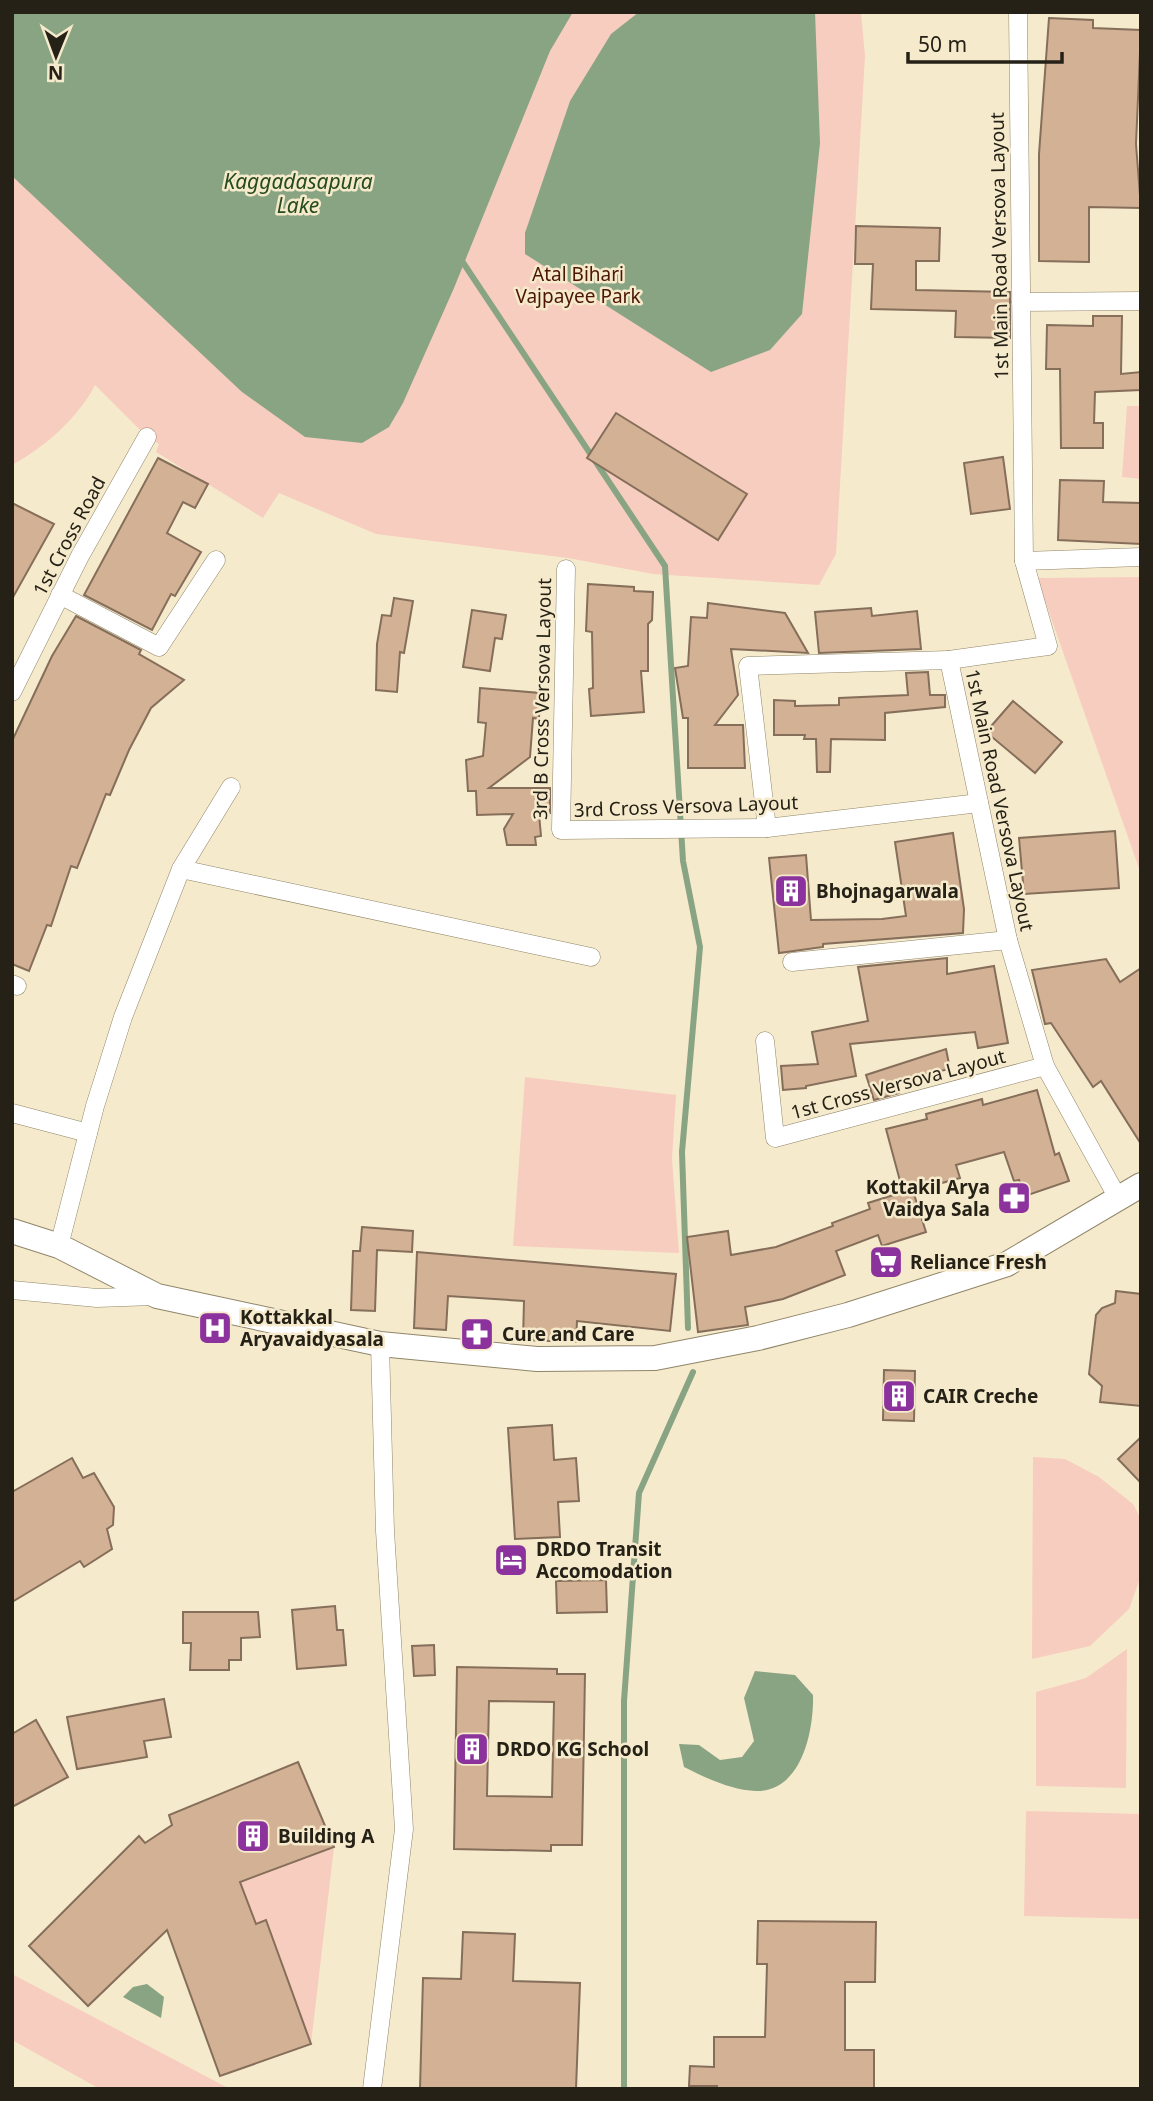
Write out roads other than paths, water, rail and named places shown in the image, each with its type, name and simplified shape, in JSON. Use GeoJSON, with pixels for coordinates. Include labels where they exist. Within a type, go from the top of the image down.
{"type":"FeatureCollection","features":[{"type":"Feature","properties":{"kind":"main road"},"geometry":{"type":"LineString","coordinates":[[12,1231],[60,1247],[157,1296],[380,1344],[537,1359],[655,1358],[758,1338],[848,1314],[1007,1264],[1141,1185]]}},
{"type":"Feature","properties":{"kind":"street","name":"1st Main Road Versova Layout"},"geometry":{"type":"LineString","coordinates":[[1018,12],[1024,561],[1048,646],[949,660],[1008,940],[1045,1066],[1119,1200]]}},
{"type":"Feature","properties":{"kind":"street"},"geometry":{"type":"LineString","coordinates":[[1021,302],[1141,301]]}},
{"type":"Feature","properties":{"kind":"street","name":"1st Cross Road"},"geometry":{"type":"LineString","coordinates":[[13,689],[60,595],[147,438]]}},
{"type":"Feature","properties":{"kind":"street"},"geometry":{"type":"LineString","coordinates":[[1024,561],[1141,557]]}},
{"type":"Feature","properties":{"kind":"street"},"geometry":{"type":"LineString","coordinates":[[60,595],[159,647],[216,560]]}},
{"type":"Feature","properties":{"kind":"street","name":"3rd B Cross Versova Layout"},"geometry":{"type":"LineString","coordinates":[[561,830],[566,569]]}},
{"type":"Feature","properties":{"kind":"street"},"geometry":{"type":"LineString","coordinates":[[767,828],[748,666],[949,660]]}},
{"type":"Feature","properties":{"kind":"street"},"geometry":{"type":"LineString","coordinates":[[60,1247],[88,1133],[123,1017],[181,869],[231,787]]}},
{"type":"Feature","properties":{"kind":"street","name":"3rd Cross Versova Layout"},"geometry":{"type":"LineString","coordinates":[[561,830],[767,828],[979,803]]}},
{"type":"Feature","properties":{"kind":"street"},"geometry":{"type":"LineString","coordinates":[[181,869],[591,957]]}},
{"type":"Feature","properties":{"kind":"street"},"geometry":{"type":"LineString","coordinates":[[792,962],[1008,940]]}},
{"type":"Feature","properties":{"kind":"street","name":"1st Cross Versova Layout"},"geometry":{"type":"LineString","coordinates":[[765,1041],[775,1138],[1045,1066]]}},
{"type":"Feature","properties":{"kind":"street"},"geometry":{"type":"LineString","coordinates":[[12,1113],[88,1133]]}},
{"type":"Feature","properties":{"kind":"street"},"geometry":{"type":"LineString","coordinates":[[12,1290],[97,1298],[157,1296]]}},
{"type":"Feature","properties":{"kind":"street"},"geometry":{"type":"LineString","coordinates":[[372,2089],[404,1829],[385,1531],[380,1344]]}},
{"type":"Feature","properties":{"kind":"water","name":"Kaggadasapura Lake"},"geometry":{"type":"Polygon","coordinates":[[[12,12],[573,12],[550,51],[454,288],[403,403],[389,427],[362,443],[305,437],[242,392],[12,176],[12,12]]]}},
{"type":"Feature","properties":{"kind":"water"},"geometry":{"type":"Polygon","coordinates":[[[639,12],[815,12],[820,143],[802,314],[770,350],[711,372],[525,254],[525,233],[570,101],[611,34],[639,12]]]}},
{"type":"Feature","properties":{"kind":"water"},"geometry":{"type":"Polygon","coordinates":[[[755,1671],[795,1675],[813,1695],[808,1741],[795,1770],[772,1789],[756,1791],[728,1786],[684,1767],[679,1744],[699,1745],[720,1760],[742,1757],[754,1741],[744,1698],[755,1671]]]}},
{"type":"Feature","properties":{"kind":"water"},"geometry":{"type":"Polygon","coordinates":[[[147,1984],[164,1997],[161,2018],[123,1997],[133,1987],[147,1984]]]}},
{"type":"Feature","properties":{"kind":"waterway"},"geometry":{"type":"LineString","coordinates":[[460,258],[665,566],[683,861],[700,947],[682,1152],[688,1328]]}},
{"type":"Feature","properties":{"kind":"waterway"},"geometry":{"type":"LineString","coordinates":[[624,2089],[624,1701],[639,1493],[693,1372]]}},
{"type":"Feature","properties":{"kind":"place","name":"Bhojnagarwala"},"geometry":{"type":"Point","coordinates":[791,891]}},
{"type":"Feature","properties":{"kind":"place","name":"Kottakil Arya Vaidya Sala"},"geometry":{"type":"Point","coordinates":[1014,1198]}},
{"type":"Feature","properties":{"kind":"place","name":"Reliance Fresh"},"geometry":{"type":"Point","coordinates":[886,1262]}},
{"type":"Feature","properties":{"kind":"place","name":"Kottakkal Aryavaidyasala"},"geometry":{"type":"Point","coordinates":[215,1328]}},
{"type":"Feature","properties":{"kind":"place","name":"Cure and Care"},"geometry":{"type":"Point","coordinates":[477,1334]}},
{"type":"Feature","properties":{"kind":"place","name":"CAIR Creche"},"geometry":{"type":"Point","coordinates":[899,1396]}},
{"type":"Feature","properties":{"kind":"place","name":"DRDO Transit Accomodation"},"geometry":{"type":"Point","coordinates":[511,1560]}},
{"type":"Feature","properties":{"kind":"place","name":"DRDO KG School"},"geometry":{"type":"Point","coordinates":[472,1749]}},
{"type":"Feature","properties":{"kind":"place","name":"Building A"},"geometry":{"type":"Point","coordinates":[253,1836]}},
{"type":"Feature","properties":{"kind":"park label","name":"Atal Bihari Vajpayee Park"},"geometry":{"type":"Point","coordinates":[578,285]}}]}
